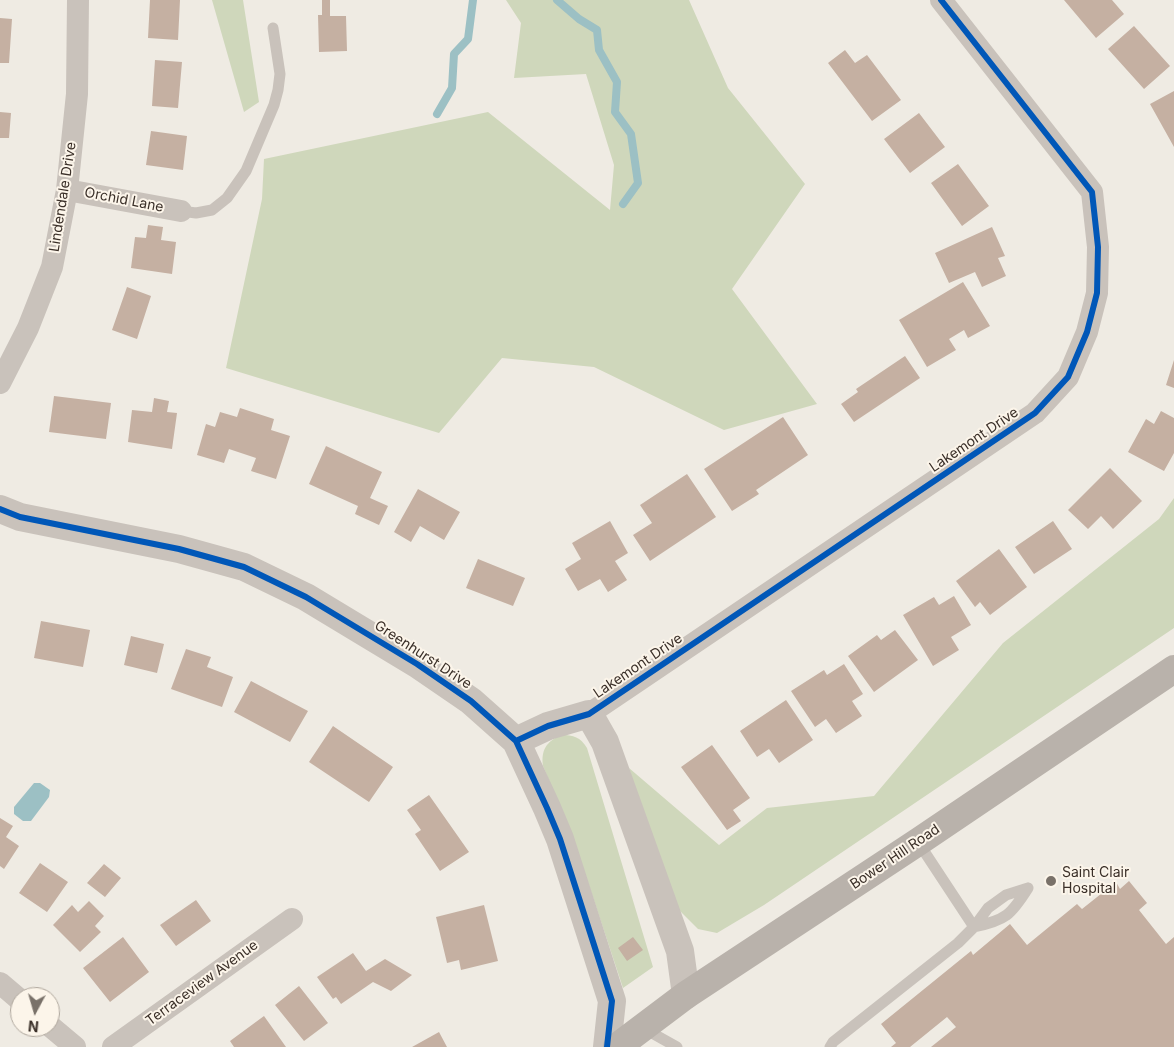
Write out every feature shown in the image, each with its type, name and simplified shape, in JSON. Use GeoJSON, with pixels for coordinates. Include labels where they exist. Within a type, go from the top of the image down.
{"type":"FeatureCollection","features":[{"type":"Feature","properties":{"kind":"main road","name":"Bower Hill Road"},"geometry":{"type":"LineString","coordinates":[[617,1047],[686,995],[918,842],[1174,669]]}},
{"type":"Feature","properties":{"kind":"street","name":"Lindendale Drive"},"geometry":{"type":"LineString","coordinates":[[0,383],[28,328],[52,267],[67,190],[77,94],[78,0]]}},
{"type":"Feature","properties":{"kind":"street","name":"Lakemont Drive"},"geometry":{"type":"LineString","coordinates":[[516,741],[548,726],[589,714],[1035,413],[1068,377],[1088,332],[1097,293],[1098,247],[1092,192],[940,0]]}},
{"type":"Feature","properties":{"kind":"street","name":"Orchid Lane"},"geometry":{"type":"LineString","coordinates":[[67,190],[181,211]]}},
{"type":"Feature","properties":{"kind":"street","name":"Greenhurst Drive"},"geometry":{"type":"LineString","coordinates":[[0,509],[20,517],[179,549],[244,567],[306,597],[417,664],[471,701],[516,741],[548,808],[560,839],[612,1001],[607,1047]]}},
{"type":"Feature","properties":{"kind":"street","name":"Lakemont Drive"},"geometry":{"type":"LineString","coordinates":[[589,714],[605,742],[680,951],[686,995]]}},
{"type":"Feature","properties":{"kind":"street","name":"Terraceview Avenue"},"geometry":{"type":"LineString","coordinates":[[113,1047],[292,919]]}},
{"type":"Feature","properties":{"kind":"street"},"geometry":{"type":"LineString","coordinates":[[0,983],[10,992]]}},
{"type":"Feature","properties":{"kind":"street"},"geometry":{"type":"LineString","coordinates":[[60,1034],[75,1047]]}},
{"type":"Feature","properties":{"kind":"lane"},"geometry":{"type":"LineString","coordinates":[[181,211],[196,214],[212,210],[227,198],[246,171],[274,105],[278,90],[280,74],[272,28]]}},
{"type":"Feature","properties":{"kind":"lane"},"geometry":{"type":"LineString","coordinates":[[830,1047],[833,1042],[958,943],[974,927],[918,842]]}},
{"type":"Feature","properties":{"kind":"lane"},"geometry":{"type":"LineString","coordinates":[[643,1028],[678,1047]]}},
{"type":"Feature","properties":{"kind":"green space"},"geometry":{"type":"Polygon","coordinates":[[[212,0],[243,0],[259,102],[244,112],[212,0]]]}},
{"type":"Feature","properties":{"kind":"green space"},"geometry":{"type":"Polygon","coordinates":[[[506,0],[689,0],[728,88],[805,184],[732,289],[817,404],[724,430],[594,367],[502,358],[439,433],[226,368],[262,199],[264,159],[488,112],[610,210],[614,165],[586,74],[514,78],[521,23],[506,0]]]}},
{"type":"Feature","properties":{"kind":"green space"},"geometry":{"type":"Polygon","coordinates":[[[1174,498],[1174,628],[764,905],[717,933],[698,929],[668,899],[629,768],[719,845],[767,808],[874,796],[1003,643],[1159,519],[1174,498]]]}},
{"type":"Feature","properties":{"kind":"green space"},"geometry":{"type":"Polygon","coordinates":[[[561,735],[576,737],[587,748],[653,967],[623,988],[574,840],[543,766],[543,755],[546,747],[561,735]]]}},
{"type":"Feature","properties":{"kind":"water"},"geometry":{"type":"Polygon","coordinates":[[[34,783],[40,783],[50,790],[49,797],[31,821],[23,821],[14,814],[14,807],[34,783]]]}},
{"type":"Feature","properties":{"kind":"building"},"geometry":{"type":"Polygon","coordinates":[[[150,0],[180,0],[178,40],[148,38],[150,0]]]}},
{"type":"Feature","properties":{"kind":"building"},"geometry":{"type":"Polygon","coordinates":[[[322,0],[330,0],[330,16],[346,16],[347,51],[319,52],[318,15],[322,15],[322,0]]]}},
{"type":"Feature","properties":{"kind":"building"},"geometry":{"type":"Polygon","coordinates":[[[1064,0],[1112,0],[1124,14],[1096,38],[1064,0]]]}},
{"type":"Feature","properties":{"kind":"building"},"geometry":{"type":"Polygon","coordinates":[[[0,18],[12,19],[9,63],[0,63],[0,18]]]}},
{"type":"Feature","properties":{"kind":"building"},"geometry":{"type":"Polygon","coordinates":[[[1134,26],[1170,66],[1144,89],[1108,49],[1134,26]]]}},
{"type":"Feature","properties":{"kind":"building"},"geometry":{"type":"Polygon","coordinates":[[[845,50],[855,63],[867,55],[901,100],[872,121],[828,63],[845,50]]]}},
{"type":"Feature","properties":{"kind":"building"},"geometry":{"type":"Polygon","coordinates":[[[155,60],[182,62],[178,108],[152,106],[155,60]]]}},
{"type":"Feature","properties":{"kind":"building"},"geometry":{"type":"Polygon","coordinates":[[[1174,91],[1174,147],[1150,104],[1174,91]]]}},
{"type":"Feature","properties":{"kind":"building"},"geometry":{"type":"Polygon","coordinates":[[[0,112],[11,113],[9,138],[0,138],[0,112]]]}},
{"type":"Feature","properties":{"kind":"building"},"geometry":{"type":"Polygon","coordinates":[[[919,113],[945,147],[910,173],[884,139],[919,113]]]}},
{"type":"Feature","properties":{"kind":"building"},"geometry":{"type":"Polygon","coordinates":[[[151,131],[187,136],[183,170],[146,165],[151,131]]]}},
{"type":"Feature","properties":{"kind":"building"},"geometry":{"type":"Polygon","coordinates":[[[958,164],[989,206],[962,226],[931,183],[958,164]]]}},
{"type":"Feature","properties":{"kind":"building"},"geometry":{"type":"Polygon","coordinates":[[[148,225],[163,227],[161,240],[176,242],[172,274],[131,268],[135,237],[146,238],[148,225]]]}},
{"type":"Feature","properties":{"kind":"building"},"geometry":{"type":"Polygon","coordinates":[[[992,227],[1005,256],[998,258],[1006,276],[982,287],[975,272],[949,283],[935,253],[992,227]]]}},
{"type":"Feature","properties":{"kind":"building"},"geometry":{"type":"Polygon","coordinates":[[[963,282],[990,326],[968,338],[964,330],[949,339],[956,350],[927,367],[899,320],[963,282]]]}},
{"type":"Feature","properties":{"kind":"building"},"geometry":{"type":"Polygon","coordinates":[[[127,287],[151,296],[137,339],[112,330],[127,287]]]}},
{"type":"Feature","properties":{"kind":"building"},"geometry":{"type":"Polygon","coordinates":[[[905,356],[920,378],[854,422],[841,404],[858,392],[856,389],[905,356]]]}},
{"type":"Feature","properties":{"kind":"building"},"geometry":{"type":"Polygon","coordinates":[[[1174,360],[1174,388],[1166,385],[1174,360]]]}},
{"type":"Feature","properties":{"kind":"building"},"geometry":{"type":"Polygon","coordinates":[[[54,396],[111,403],[106,439],[49,432],[54,396]]]}},
{"type":"Feature","properties":{"kind":"building"},"geometry":{"type":"Polygon","coordinates":[[[154,398],[169,401],[167,412],[177,413],[172,449],[128,442],[132,410],[152,412],[154,398]]]}},
{"type":"Feature","properties":{"kind":"building"},"geometry":{"type":"Polygon","coordinates":[[[240,408],[274,419],[271,430],[290,436],[276,479],[251,471],[256,458],[229,449],[224,463],[197,455],[206,424],[215,427],[220,412],[237,417],[240,408]]]}},
{"type":"Feature","properties":{"kind":"building"},"geometry":{"type":"Polygon","coordinates":[[[1161,411],[1174,418],[1174,453],[1164,471],[1128,452],[1146,419],[1154,424],[1161,411]]]}},
{"type":"Feature","properties":{"kind":"building"},"geometry":{"type":"Polygon","coordinates":[[[783,417],[808,455],[756,490],[759,494],[732,511],[704,469],[783,417]]]}},
{"type":"Feature","properties":{"kind":"building"},"geometry":{"type":"Polygon","coordinates":[[[326,446],[382,472],[370,498],[388,506],[379,525],[355,514],[358,506],[309,484],[326,446]]]}},
{"type":"Feature","properties":{"kind":"building"},"geometry":{"type":"Polygon","coordinates":[[[1110,468],[1142,501],[1113,529],[1101,516],[1088,529],[1068,510],[1110,468]]]}},
{"type":"Feature","properties":{"kind":"building"},"geometry":{"type":"Polygon","coordinates":[[[687,474],[716,517],[650,561],[633,535],[652,523],[640,505],[687,474]]]}},
{"type":"Feature","properties":{"kind":"building"},"geometry":{"type":"Polygon","coordinates":[[[418,489],[460,512],[444,540],[420,526],[411,542],[394,532],[418,489]]]}},
{"type":"Feature","properties":{"kind":"building"},"geometry":{"type":"Polygon","coordinates":[[[610,521],[628,553],[615,561],[627,580],[608,592],[600,579],[578,591],[565,569],[581,559],[572,543],[610,521]]]}},
{"type":"Feature","properties":{"kind":"building"},"geometry":{"type":"Polygon","coordinates":[[[1053,521],[1072,549],[1034,574],[1015,547],[1053,521]]]}},
{"type":"Feature","properties":{"kind":"building"},"geometry":{"type":"Polygon","coordinates":[[[999,549],[1027,587],[990,615],[980,602],[975,607],[956,581],[999,549]]]}},
{"type":"Feature","properties":{"kind":"building"},"geometry":{"type":"Polygon","coordinates":[[[478,559],[525,578],[513,606],[466,588],[478,559]]]}},
{"type":"Feature","properties":{"kind":"building"},"geometry":{"type":"Polygon","coordinates":[[[954,596],[971,625],[951,637],[959,650],[933,666],[903,615],[934,597],[939,605],[954,596]]]}},
{"type":"Feature","properties":{"kind":"building"},"geometry":{"type":"Polygon","coordinates":[[[41,621],[90,630],[83,667],[34,658],[41,621]]]}},
{"type":"Feature","properties":{"kind":"building"},"geometry":{"type":"Polygon","coordinates":[[[895,630],[918,660],[874,692],[848,656],[877,635],[881,640],[895,630]]]}},
{"type":"Feature","properties":{"kind":"building"},"geometry":{"type":"Polygon","coordinates":[[[131,636],[164,644],[157,673],[124,665],[131,636]]]}},
{"type":"Feature","properties":{"kind":"building"},"geometry":{"type":"Polygon","coordinates":[[[186,649],[211,657],[207,667],[233,677],[222,707],[171,689],[186,649]]]}},
{"type":"Feature","properties":{"kind":"building"},"geometry":{"type":"Polygon","coordinates":[[[844,664],[863,694],[852,701],[862,716],[836,733],[826,719],[815,727],[791,691],[824,670],[827,675],[844,664]]]}},
{"type":"Feature","properties":{"kind":"building"},"geometry":{"type":"Polygon","coordinates":[[[251,681],[308,711],[290,742],[234,712],[251,681]]]}},
{"type":"Feature","properties":{"kind":"building"},"geometry":{"type":"Polygon","coordinates":[[[786,700],[813,740],[779,763],[769,749],[757,757],[740,731],[786,700]]]}},
{"type":"Feature","properties":{"kind":"building"},"geometry":{"type":"Polygon","coordinates":[[[333,726],[393,767],[369,802],[309,762],[333,726]]]}},
{"type":"Feature","properties":{"kind":"building"},"geometry":{"type":"Polygon","coordinates":[[[712,745],[750,798],[733,810],[741,821],[727,830],[681,767],[712,745]]]}},
{"type":"Feature","properties":{"kind":"building"},"geometry":{"type":"Polygon","coordinates":[[[429,795],[469,852],[440,871],[415,834],[421,830],[407,810],[429,795]]]}},
{"type":"Feature","properties":{"kind":"building"},"geometry":{"type":"Polygon","coordinates":[[[0,818],[13,826],[6,837],[19,846],[4,869],[0,866],[0,818]]]}},
{"type":"Feature","properties":{"kind":"building"},"geometry":{"type":"Polygon","coordinates":[[[40,863],[68,882],[47,912],[19,893],[40,863]]]}},
{"type":"Feature","properties":{"kind":"building"},"geometry":{"type":"Polygon","coordinates":[[[104,864],[121,878],[105,897],[87,883],[104,864]]]}},
{"type":"Feature","properties":{"kind":"building"},"geometry":{"type":"Polygon","coordinates":[[[1129,881],[1147,903],[1139,910],[1166,944],[1174,937],[1174,1047],[931,1047],[956,1027],[947,1017],[910,1047],[891,1047],[896,1043],[881,1024],[971,951],[973,955],[1010,924],[1027,945],[1077,904],[1082,909],[1116,882],[1120,889],[1129,881]]]}},
{"type":"Feature","properties":{"kind":"building"},"geometry":{"type":"Polygon","coordinates":[[[196,900],[211,921],[176,946],[160,925],[196,900]]]}},
{"type":"Feature","properties":{"kind":"building"},"geometry":{"type":"Polygon","coordinates":[[[89,901],[104,916],[95,926],[101,932],[80,952],[53,925],[72,905],[78,912],[89,901]]]}},
{"type":"Feature","properties":{"kind":"building"},"geometry":{"type":"Polygon","coordinates":[[[484,905],[498,961],[461,970],[459,960],[447,963],[436,917],[484,905]]]}},
{"type":"Feature","properties":{"kind":"building"},"geometry":{"type":"Polygon","coordinates":[[[123,937],[149,972],[110,1002],[83,968],[123,937]]]}},
{"type":"Feature","properties":{"kind":"building"},"geometry":{"type":"Polygon","coordinates":[[[633,937],[643,950],[627,961],[618,948],[633,937]]]}},
{"type":"Feature","properties":{"kind":"building"},"geometry":{"type":"Polygon","coordinates":[[[353,953],[366,971],[385,959],[412,975],[391,991],[373,982],[341,1004],[336,997],[333,999],[317,977],[353,953]]]}},
{"type":"Feature","properties":{"kind":"building"},"geometry":{"type":"Polygon","coordinates":[[[299,986],[328,1023],[304,1041],[275,1005],[299,986]]]}},
{"type":"Feature","properties":{"kind":"building"},"geometry":{"type":"Polygon","coordinates":[[[264,1016],[286,1047],[234,1047],[230,1041],[264,1016]]]}},
{"type":"Feature","properties":{"kind":"building"},"geometry":{"type":"Polygon","coordinates":[[[439,1032],[447,1047],[412,1047],[439,1032]]]}},
{"type":"Feature","properties":{"kind":"waterway"},"geometry":{"type":"LineString","coordinates":[[437,114],[452,88],[454,54],[468,39],[473,0]]}},
{"type":"Feature","properties":{"kind":"waterway"},"geometry":{"type":"LineString","coordinates":[[557,0],[579,19],[597,30],[599,50],[617,82],[615,112],[631,134],[638,183],[623,204]]}},
{"type":"Feature","properties":{"kind":"cycle path"},"geometry":{"type":"LineString","coordinates":[[516,741],[548,726],[589,714],[1035,413],[1068,377],[1087,332],[1097,293],[1098,247],[1092,192],[941,0]]}},
{"type":"Feature","properties":{"kind":"cycle path"},"geometry":{"type":"LineString","coordinates":[[0,509],[20,517],[179,549],[244,567],[306,597],[417,664],[471,701],[516,741],[560,839],[612,1001],[607,1047]]}},
{"type":"Feature","properties":{"kind":"place","name":"Saint Clair Hospital"},"geometry":{"type":"Point","coordinates":[1051,881]}}]}
